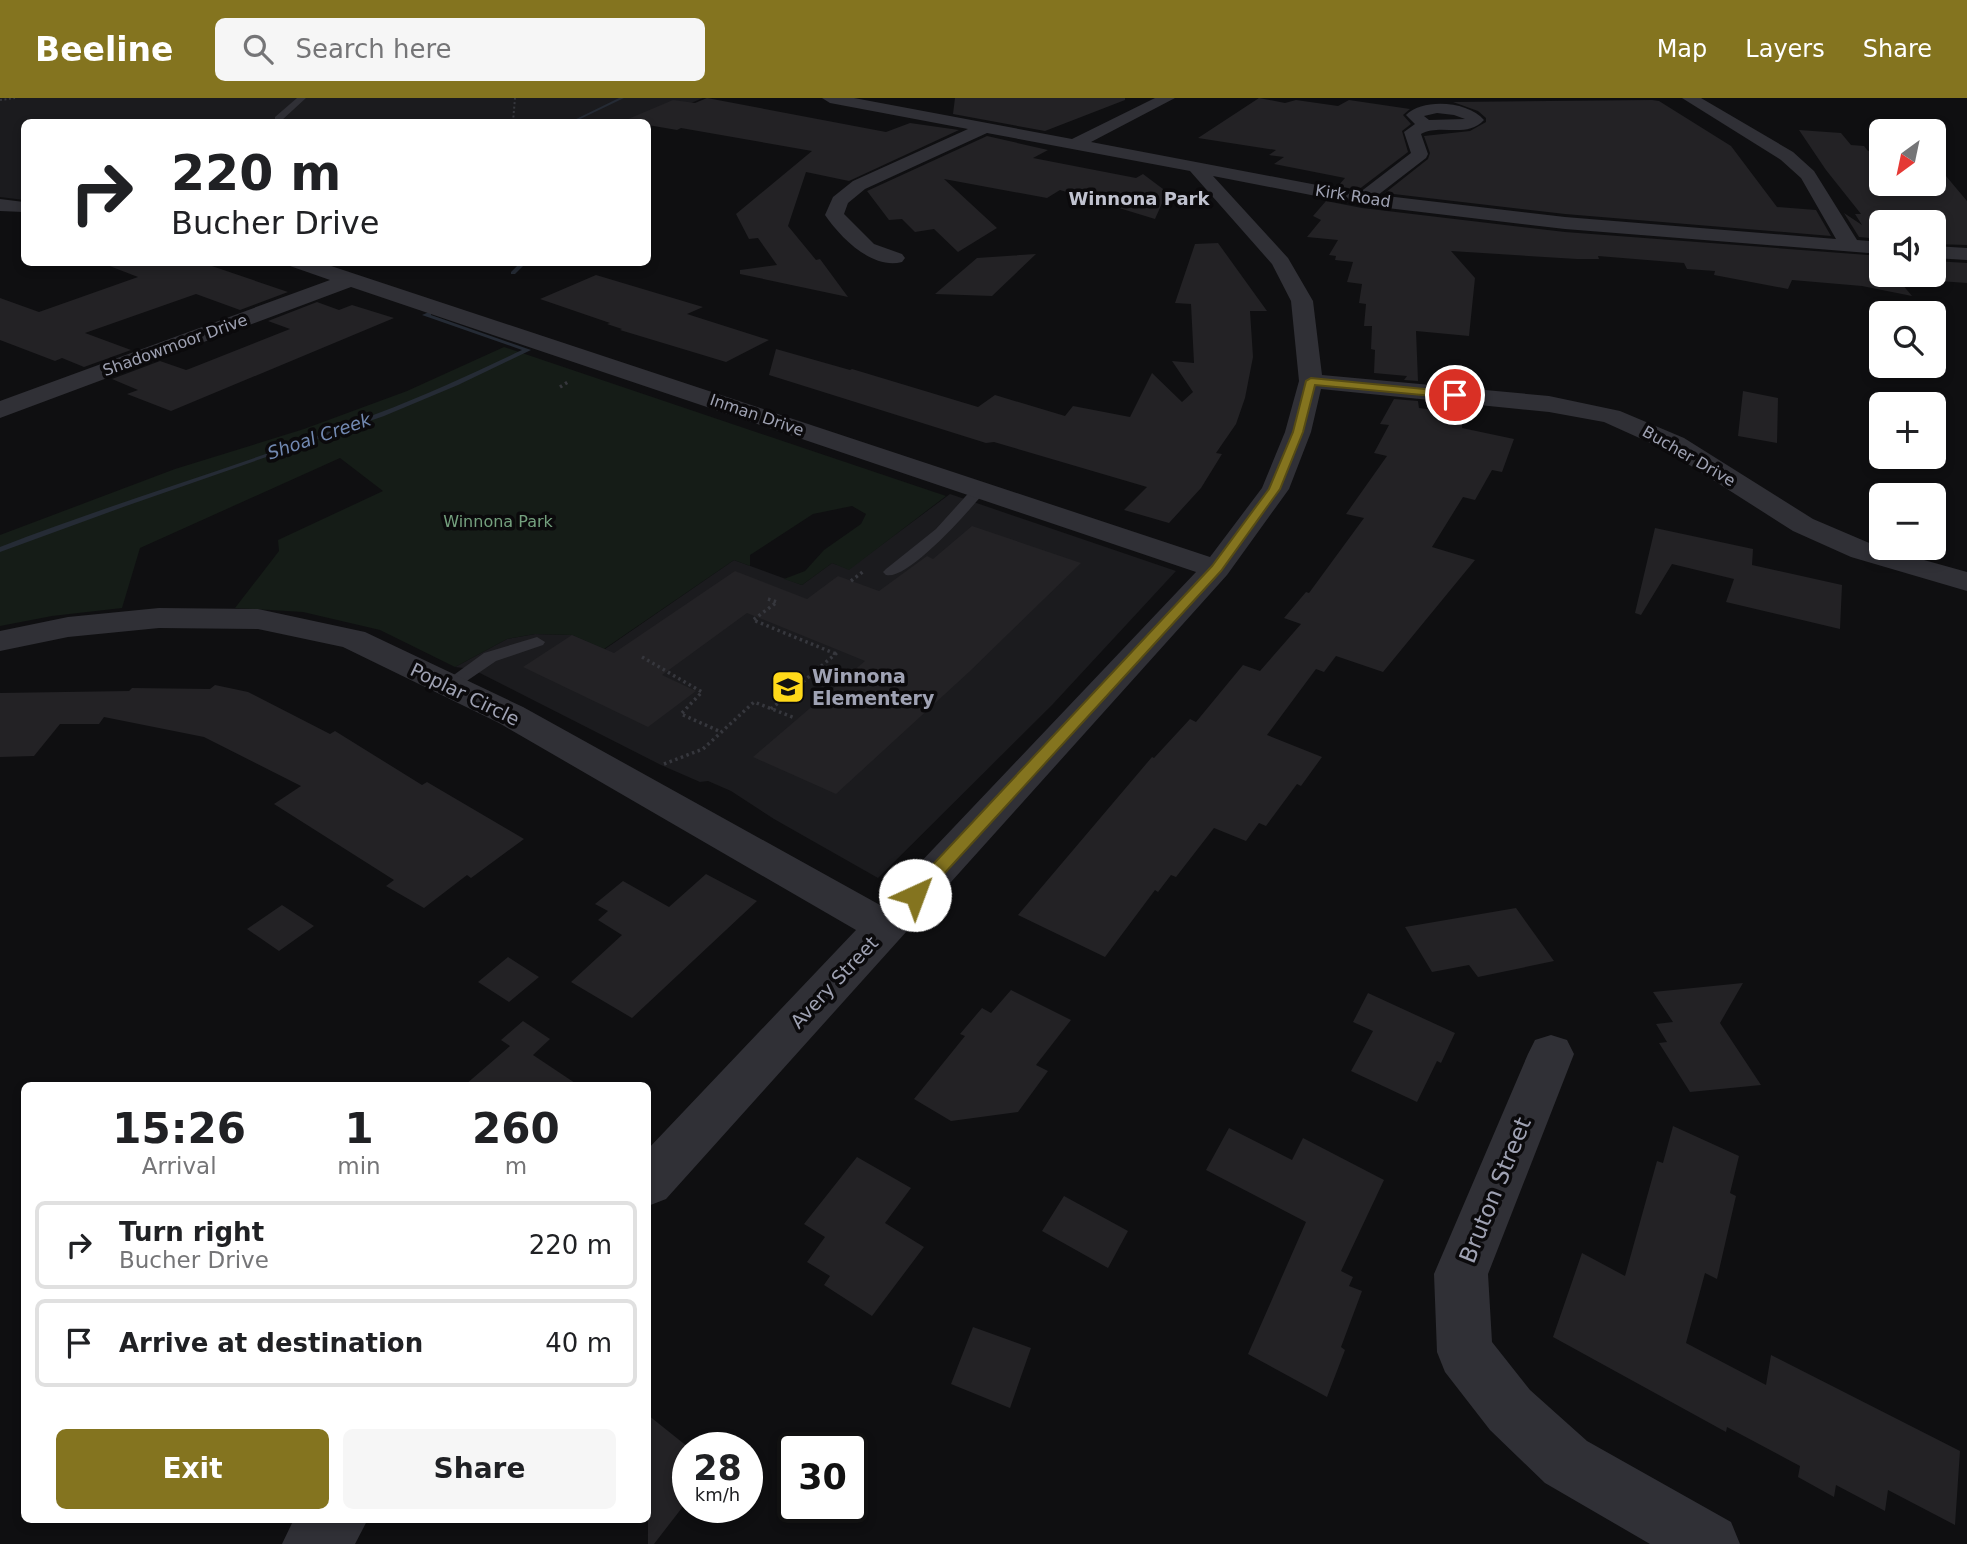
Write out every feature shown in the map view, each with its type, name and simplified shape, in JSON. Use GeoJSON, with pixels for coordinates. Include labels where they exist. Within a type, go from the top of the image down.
{"type":"FeatureCollection","features":[{"type":"Feature","properties":{"kind":"street","name":"Kirk Road"},"geometry":{"type":"LineString","coordinates":[[830,98],[1362,199],[1554,222],[1869,247]]}},
{"type":"Feature","properties":{"kind":"street"},"geometry":{"type":"LineString","coordinates":[[1075,144],[1167,98]]}},
{"type":"Feature","properties":{"kind":"street"},"geometry":{"type":"LineString","coordinates":[[1690,98],[1787,156],[1808,175],[1850,245]]}},
{"type":"Feature","properties":{"kind":"street"},"geometry":{"type":"LineString","coordinates":[[1362,199],[1420,154],[1412,132],[1425,125]]}},
{"type":"Feature","properties":{"kind":"street"},"geometry":{"type":"LineString","coordinates":[[895,258],[867,248],[834,215],[840,201],[859,185],[986,127]]}},
{"type":"Feature","properties":{"kind":"street","name":"Avery Street"},"geometry":{"type":"LineString","coordinates":[[651,1180],[1216,569],[1275,489],[1298,432],[1311,381],[1302,301],[1281,262],[1195,167]]}},
{"type":"Feature","properties":{"kind":"street"},"geometry":{"type":"LineString","coordinates":[[1223,199],[1248,187],[1279,183]]}},
{"type":"Feature","properties":{"kind":"street"},"geometry":{"type":"LineString","coordinates":[[0,205],[21,207]]}},
{"type":"Feature","properties":{"kind":"street"},"geometry":{"type":"LineString","coordinates":[[1946,253],[1967,254]]}},
{"type":"Feature","properties":{"kind":"street","name":"Inman Drive"},"geometry":{"type":"LineString","coordinates":[[309,266],[1216,569]]}},
{"type":"Feature","properties":{"kind":"street","name":"Shadowmoor Drive"},"geometry":{"type":"LineString","coordinates":[[6,403],[350,280]]}},
{"type":"Feature","properties":{"kind":"street","name":"Bucher Drive"},"geometry":{"type":"LineString","coordinates":[[1311,381],[1549,404],[1611,416],[1675,444],[1803,525],[1861,551],[1967,582]]}},
{"type":"Feature","properties":{"kind":"street","name":"Poplar Circle"},"geometry":{"type":"LineString","coordinates":[[0,641],[68,627],[159,618],[258,619],[353,639],[511,715],[885,927]]}},
{"type":"Feature","properties":{"kind":"street","name":"Bruton Street"},"geometry":{"type":"LineString","coordinates":[[1551,1054],[1461,1274],[1465,1352],[1510,1410],[1566,1462],[1709,1544]]}},
{"type":"Feature","properties":{"kind":"street"},"geometry":{"type":"LineString","coordinates":[[313,1544],[333,1523]]}},
{"type":"Feature","properties":{"kind":"lane"},"geometry":{"type":"LineString","coordinates":[[278,119],[302,98]]}},
{"type":"Feature","properties":{"kind":"lane"},"geometry":{"type":"LineString","coordinates":[[891,572],[941,532],[979,490]]}},
{"type":"Feature","properties":{"kind":"lane"},"geometry":{"type":"LineString","coordinates":[[449,685],[490,657],[537,642]]}},
{"type":"Feature","properties":{"kind":"path"},"geometry":{"type":"LineString","coordinates":[[0,100],[15,98]]}},
{"type":"Feature","properties":{"kind":"path"},"geometry":{"type":"LineString","coordinates":[[513,119],[515,98]]}},
{"type":"Feature","properties":{"kind":"path"},"geometry":{"type":"LineString","coordinates":[[851,581],[858,575]]}},
{"type":"Feature","properties":{"kind":"path"},"geometry":{"type":"LineString","coordinates":[[768,599],[777,602],[753,620],[837,652],[771,709]]}},
{"type":"Feature","properties":{"kind":"path"},"geometry":{"type":"LineString","coordinates":[[642,657],[702,692],[681,714],[721,732]]}},
{"type":"Feature","properties":{"kind":"path"},"geometry":{"type":"LineString","coordinates":[[661,765],[703,748],[754,702],[795,718]]}},
{"type":"Feature","properties":{"kind":"shaded area"},"geometry":{"type":"Polygon","coordinates":[[[0,98],[703,98],[651,120],[21,119],[21,200],[0,197],[0,98]]]}},
{"type":"Feature","properties":{"kind":"shaded area","name":"Winnona Elementery"},"geometry":{"type":"Polygon","coordinates":[[[950,494],[1176,571],[1052,705],[878,878],[774,819],[731,791],[708,781],[700,782],[661,765],[472,669],[455,667],[507,639],[535,634],[572,635],[605,649],[734,560],[802,585],[832,563],[849,569],[950,494]]]}},
{"type":"Feature","properties":{"kind":"green space","name":"Winnona Park"},"geometry":{"type":"Polygon","coordinates":[[[504,347],[946,496],[849,570],[832,563],[802,585],[784,579],[805,571],[824,550],[861,524],[866,514],[852,506],[813,514],[750,555],[750,566],[734,560],[604,649],[572,635],[535,634],[507,639],[455,667],[380,630],[303,612],[235,608],[279,551],[278,540],[383,491],[340,458],[140,548],[122,608],[52,616],[0,626],[0,535],[175,469],[304,429],[407,391],[504,347]]]}},
{"type":"Feature","properties":{"kind":"building"},"geometry":{"type":"Polygon","coordinates":[[[707,98],[886,132],[910,123],[959,130],[849,181],[806,172],[788,226],[816,260],[820,259],[848,297],[740,274],[740,270],[777,265],[758,238],[749,239],[736,214],[812,151],[681,128],[677,130],[651,126],[651,119],[628,119],[673,100],[695,103],[707,98]]]}},
{"type":"Feature","properties":{"kind":"building"},"geometry":{"type":"Polygon","coordinates":[[[955,98],[1125,100],[1045,131],[953,114],[955,98]]]}},
{"type":"Feature","properties":{"kind":"building"},"geometry":{"type":"Polygon","coordinates":[[[1259,98],[1285,103],[1296,100],[1338,106],[1349,100],[1410,109],[1403,115],[1411,124],[1402,131],[1408,152],[1358,190],[1338,186],[1345,178],[1274,164],[1284,157],[1269,155],[1276,150],[1198,138],[1259,98]]]}},
{"type":"Feature","properties":{"kind":"building"},"geometry":{"type":"Polygon","coordinates":[[[1659,101],[1731,146],[1777,207],[1816,210],[1831,236],[1565,214],[1385,193],[1428,159],[1430,153],[1424,136],[1470,131],[1486,122],[1486,118],[1478,111],[1453,102],[1659,101]]]}},
{"type":"Feature","properties":{"kind":"building"},"geometry":{"type":"Polygon","coordinates":[[[1799,130],[1841,133],[1851,145],[1864,146],[1869,151],[1869,196],[1946,196],[1946,176],[1967,201],[1967,245],[1946,244],[1946,210],[1869,210],[1869,238],[1859,237],[1844,213],[1862,225],[1855,214],[1861,214],[1799,130]]]}},
{"type":"Feature","properties":{"kind":"building"},"geometry":{"type":"Polygon","coordinates":[[[987,136],[1048,150],[1033,158],[1136,178],[1143,174],[1167,192],[1155,219],[1060,190],[1047,198],[944,179],[997,228],[958,252],[934,229],[915,232],[902,219],[889,220],[867,191],[987,136]]]}},
{"type":"Feature","properties":{"kind":"building"},"geometry":{"type":"Polygon","coordinates":[[[1326,201],[1362,208],[1565,232],[1869,255],[1869,287],[1904,287],[1912,296],[1862,286],[1792,280],[1788,289],[1714,275],[1715,271],[1687,269],[1684,263],[1598,256],[1599,259],[1577,259],[1451,251],[1475,278],[1469,336],[1416,331],[1418,381],[1404,380],[1407,376],[1374,373],[1372,326],[1364,326],[1366,304],[1359,303],[1362,284],[1347,282],[1353,262],[1335,260],[1336,256],[1329,255],[1338,240],[1307,237],[1321,220],[1313,216],[1326,201]]]}},
{"type":"Feature","properties":{"kind":"building"},"geometry":{"type":"Polygon","coordinates":[[[1218,243],[1267,311],[1250,311],[1253,357],[1245,398],[1236,424],[1216,453],[1222,454],[1201,488],[1169,523],[1124,510],[1147,487],[994,442],[986,443],[769,375],[776,349],[978,407],[995,395],[1065,416],[1073,406],[1130,417],[1152,373],[1182,402],[1193,392],[1172,361],[1194,363],[1191,304],[1175,303],[1195,244],[1218,243]]]}},
{"type":"Feature","properties":{"kind":"building"},"geometry":{"type":"Polygon","coordinates":[[[1036,254],[992,296],[935,294],[977,258],[1036,254]]]}},
{"type":"Feature","properties":{"kind":"building"},"geometry":{"type":"Polygon","coordinates":[[[1946,262],[1967,263],[1967,283],[1946,282],[1946,262]]]}},
{"type":"Feature","properties":{"kind":"building"},"geometry":{"type":"Polygon","coordinates":[[[110,266],[212,266],[288,292],[240,310],[196,294],[85,333],[131,350],[84,367],[62,358],[55,361],[0,340],[0,298],[39,312],[138,277],[110,266]]]}},
{"type":"Feature","properties":{"kind":"building"},"geometry":{"type":"Polygon","coordinates":[[[596,275],[703,307],[687,314],[769,340],[726,362],[620,330],[622,329],[607,324],[610,323],[540,299],[596,275]]]}},
{"type":"Feature","properties":{"kind":"building"},"geometry":{"type":"Polygon","coordinates":[[[317,302],[339,310],[352,305],[394,318],[171,411],[127,394],[138,390],[112,379],[160,361],[189,369],[290,329],[268,321],[317,302]]]}},
{"type":"Feature","properties":{"kind":"building"},"geometry":{"type":"Polygon","coordinates":[[[1743,391],[1778,398],[1777,443],[1738,436],[1743,391]]]}},
{"type":"Feature","properties":{"kind":"building"},"geometry":{"type":"Polygon","coordinates":[[[1394,399],[1418,401],[1419,408],[1463,414],[1462,428],[1514,439],[1502,472],[1492,470],[1475,500],[1463,497],[1432,547],[1475,560],[1383,672],[1336,656],[1324,672],[1316,669],[1267,735],[1322,757],[1301,786],[1297,784],[1266,826],[1259,823],[1246,841],[1214,828],[1176,877],[1171,875],[1158,892],[1155,890],[1105,957],[1018,915],[1152,757],[1154,758],[1190,719],[1196,722],[1243,665],[1260,671],[1301,624],[1284,618],[1306,592],[1309,593],[1364,518],[1346,514],[1387,456],[1374,453],[1389,425],[1380,424],[1394,399]]]}},
{"type":"Feature","properties":{"kind":"building"},"geometry":{"type":"Polygon","coordinates":[[[972,526],[1081,563],[969,672],[836,794],[753,757],[865,661],[747,613],[662,675],[696,691],[648,727],[523,667],[572,635],[614,653],[735,571],[807,599],[838,576],[879,591],[927,556],[933,559],[972,526]]]}},
{"type":"Feature","properties":{"kind":"building"},"geometry":{"type":"Polygon","coordinates":[[[1655,528],[1753,549],[1752,565],[1842,585],[1840,629],[1726,602],[1734,579],[1672,564],[1641,615],[1635,613],[1655,528]]]}},
{"type":"Feature","properties":{"kind":"building"},"geometry":{"type":"Polygon","coordinates":[[[215,685],[248,692],[330,734],[335,731],[422,785],[427,782],[524,839],[471,878],[467,875],[424,908],[386,886],[394,880],[274,804],[301,786],[204,737],[104,717],[99,724],[60,724],[34,756],[0,757],[0,693],[129,691],[132,688],[210,689],[215,685]]]}},
{"type":"Feature","properties":{"kind":"building"},"geometry":{"type":"Polygon","coordinates":[[[706,874],[757,901],[632,1018],[571,982],[622,935],[598,920],[608,911],[595,904],[623,881],[669,907],[706,874]]]}},
{"type":"Feature","properties":{"kind":"building"},"geometry":{"type":"Polygon","coordinates":[[[282,905],[314,926],[279,951],[247,929],[282,905]]]}},
{"type":"Feature","properties":{"kind":"building"},"geometry":{"type":"Polygon","coordinates":[[[1516,908],[1554,961],[1478,977],[1469,965],[1432,972],[1405,927],[1516,908]]]}},
{"type":"Feature","properties":{"kind":"building"},"geometry":{"type":"Polygon","coordinates":[[[508,957],[539,977],[509,1002],[478,982],[508,957]]]}},
{"type":"Feature","properties":{"kind":"building"},"geometry":{"type":"Polygon","coordinates":[[[1743,983],[1720,1023],[1761,1085],[1690,1092],[1659,1043],[1667,1042],[1656,1024],[1673,1022],[1653,992],[1743,983]]]}},
{"type":"Feature","properties":{"kind":"building"},"geometry":{"type":"Polygon","coordinates":[[[1011,990],[1071,1020],[1036,1065],[1048,1071],[1018,1112],[951,1121],[914,1099],[965,1036],[960,1034],[982,1008],[991,1013],[1011,990]]]}},
{"type":"Feature","properties":{"kind":"building"},"geometry":{"type":"Polygon","coordinates":[[[1368,993],[1455,1033],[1441,1063],[1437,1061],[1417,1102],[1351,1071],[1373,1031],[1353,1022],[1368,993]]]}},
{"type":"Feature","properties":{"kind":"building"},"geometry":{"type":"Polygon","coordinates":[[[523,1021],[550,1039],[533,1055],[574,1082],[468,1082],[510,1046],[501,1040],[523,1021]]]}},
{"type":"Feature","properties":{"kind":"building"},"geometry":{"type":"Polygon","coordinates":[[[1673,1126],[1739,1156],[1730,1193],[1736,1196],[1717,1279],[1705,1273],[1686,1343],[1766,1385],[1771,1355],[1960,1451],[1955,1525],[1888,1490],[1885,1511],[1836,1485],[1834,1497],[1798,1477],[1800,1466],[1727,1427],[1726,1432],[1553,1337],[1582,1253],[1625,1276],[1657,1161],[1663,1163],[1673,1126]]]}},
{"type":"Feature","properties":{"kind":"building"},"geometry":{"type":"Polygon","coordinates":[[[1229,1128],[1292,1160],[1303,1138],[1384,1180],[1341,1271],[1353,1277],[1349,1286],[1362,1291],[1341,1347],[1345,1350],[1327,1397],[1248,1354],[1306,1222],[1206,1170],[1229,1128]]]}},
{"type":"Feature","properties":{"kind":"building"},"geometry":{"type":"Polygon","coordinates":[[[857,1157],[911,1188],[885,1223],[924,1247],[872,1316],[824,1285],[830,1276],[807,1262],[825,1237],[804,1224],[857,1157]]]}},
{"type":"Feature","properties":{"kind":"building"},"geometry":{"type":"Polygon","coordinates":[[[1064,1196],[1128,1231],[1108,1268],[1042,1231],[1064,1196]]]}},
{"type":"Feature","properties":{"kind":"building"},"geometry":{"type":"Polygon","coordinates":[[[973,1327],[1031,1348],[1010,1408],[951,1384],[973,1327]]]}},
{"type":"Feature","properties":{"kind":"building"},"geometry":{"type":"Polygon","coordinates":[[[651,1417],[672,1434],[672,1521],[654,1544],[648,1544],[648,1523],[651,1523],[651,1417]]]}},
{"type":"Feature","properties":{"kind":"waterway","name":"Shoal Creek"},"geometry":{"type":"LineString","coordinates":[[578,119],[622,98]]}},
{"type":"Feature","properties":{"kind":"waterway","name":"Shoal Creek"},"geometry":{"type":"LineString","coordinates":[[513,273],[521,266]]}},
{"type":"Feature","properties":{"kind":"waterway","name":"Shoal Creek"},"geometry":{"type":"LineString","coordinates":[[0,550],[382,415],[528,350],[425,315],[429,314]]}},
{"type":"Feature","properties":{"kind":"place","name":"Winnona Elementery"},"geometry":{"type":"Point","coordinates":[788,687]}},
{"type":"Feature","properties":{"kind":"district","name":"Winnona Park"},"geometry":{"type":"Point","coordinates":[1139,198]}},
{"type":"Feature","properties":{"kind":"route"},"geometry":{"type":"LineString","coordinates":[[915,895],[1216,569],[1275,489],[1298,432],[1311,381],[1455,395]]}}]}
